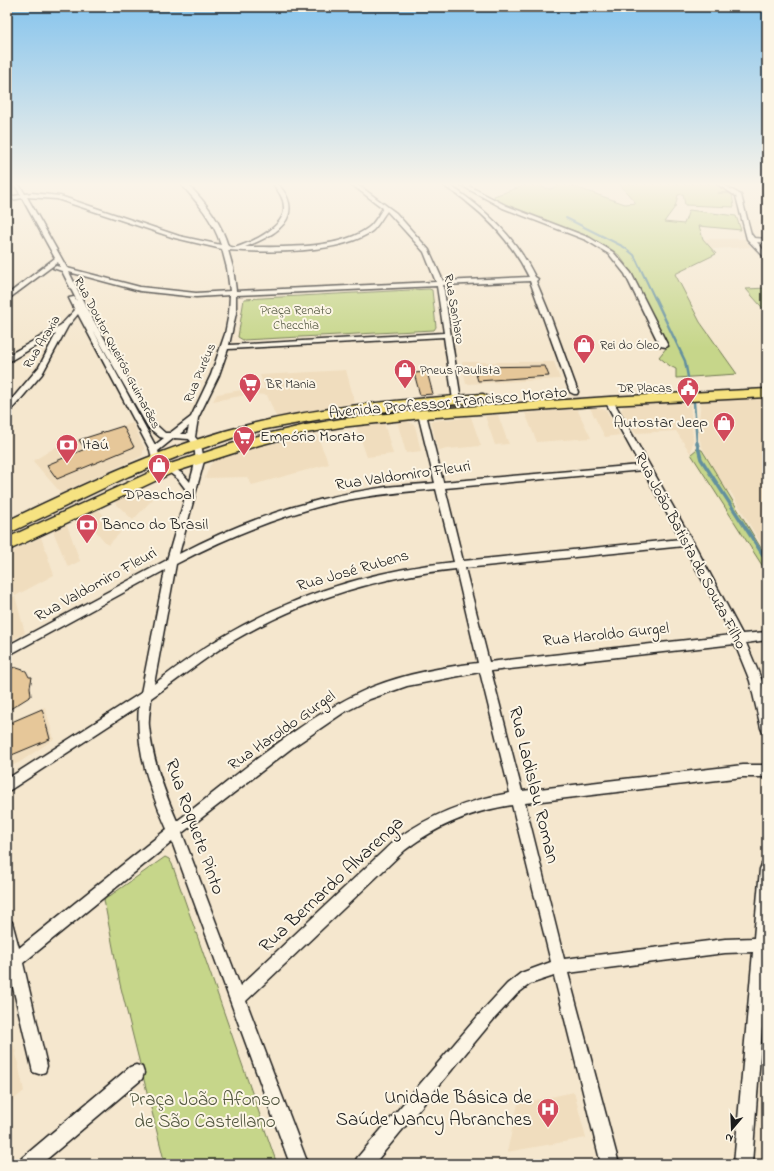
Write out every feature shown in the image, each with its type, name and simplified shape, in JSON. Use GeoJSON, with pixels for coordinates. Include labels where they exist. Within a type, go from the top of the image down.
{"type":"FeatureCollection","features":[{"type":"Feature","properties":{"kind":"highway","name":"Avenida Professor Francisco Morato"},"geometry":{"type":"LineString","coordinates":[[7,528],[155,455],[196,446],[270,424],[330,413],[400,404],[574,392],[767,382]]}},
{"type":"Feature","properties":{"kind":"highway","name":"Avenida Professor Francisco Morato"},"geometry":{"type":"LineString","coordinates":[[7,545],[169,469],[196,446],[255,441],[306,429],[349,422],[422,414],[609,400],[767,393]]}},
{"type":"Feature","properties":{"kind":"street","name":"Rua Doutor Queirós Guimarães"},"geometry":{"type":"LineString","coordinates":[[43,239],[55,260],[64,268],[66,280]]}},
{"type":"Feature","properties":{"kind":"street"},"geometry":{"type":"LineString","coordinates":[[187,239],[240,248],[306,248],[344,242],[351,239]]}},
{"type":"Feature","properties":{"kind":"street","name":"Rua Puréus"},"geometry":{"type":"LineString","coordinates":[[155,455],[172,437],[194,418],[217,372],[226,347],[233,315],[234,294],[231,264],[222,239]]}},
{"type":"Feature","properties":{"kind":"street"},"geometry":{"type":"LineString","coordinates":[[240,248],[260,239]]}},
{"type":"Feature","properties":{"kind":"street","name":"Rua Sanharo"},"geometry":{"type":"LineString","coordinates":[[417,239],[427,251],[440,283],[457,400]]}},
{"type":"Feature","properties":{"kind":"street"},"geometry":{"type":"LineString","coordinates":[[508,239],[524,259],[535,279],[574,392]]}},
{"type":"Feature","properties":{"kind":"street"},"geometry":{"type":"LineString","coordinates":[[587,239],[611,253],[628,273],[664,346]]}},
{"type":"Feature","properties":{"kind":"street"},"geometry":{"type":"LineString","coordinates":[[750,239],[767,240]]}},
{"type":"Feature","properties":{"kind":"street"},"geometry":{"type":"LineString","coordinates":[[750,239],[767,258]]}},
{"type":"Feature","properties":{"kind":"street"},"geometry":{"type":"LineString","coordinates":[[7,298],[55,260]]}},
{"type":"Feature","properties":{"kind":"street","name":"Rua Doutor Queirós Guimarães"},"geometry":{"type":"LineString","coordinates":[[55,260],[56,268],[66,280],[155,455]]}},
{"type":"Feature","properties":{"kind":"street"},"geometry":{"type":"LineString","coordinates":[[56,268],[64,268],[114,282],[157,291],[185,295],[234,294],[535,279]]}},
{"type":"Feature","properties":{"kind":"street"},"geometry":{"type":"LineString","coordinates":[[66,280],[87,274]]}},
{"type":"Feature","properties":{"kind":"street","name":"Rua Doutor Queirós Guimarães"},"geometry":{"type":"LineString","coordinates":[[81,312],[151,426],[157,432],[196,446]]}},
{"type":"Feature","properties":{"kind":"street","name":"Rua Araxia"},"geometry":{"type":"LineString","coordinates":[[7,410],[43,367],[65,326],[81,312]]}},
{"type":"Feature","properties":{"kind":"street"},"geometry":{"type":"LineString","coordinates":[[7,359],[65,326]]}},
{"type":"Feature","properties":{"kind":"street"},"geometry":{"type":"LineString","coordinates":[[226,347],[447,335]]}},
{"type":"Feature","properties":{"kind":"street","name":"Rua João Batista de Souza Filho"},"geometry":{"type":"LineString","coordinates":[[609,400],[688,542],[739,638],[756,680],[767,728]]}},
{"type":"Feature","properties":{"kind":"street","name":"Rua Ladislau Roman"},"geometry":{"type":"LineString","coordinates":[[422,414],[458,565],[610,1164]]}},
{"type":"Feature","properties":{"kind":"street","name":"Rua Puréus"},"geometry":{"type":"LineString","coordinates":[[194,418],[196,446]]}},
{"type":"Feature","properties":{"kind":"street","name":"Rua Roquete Pinto"},"geometry":{"type":"LineString","coordinates":[[196,446],[199,470],[172,561],[146,696],[143,725],[149,762],[162,802],[175,831],[299,1164]]}},
{"type":"Feature","properties":{"kind":"street"},"geometry":{"type":"LineString","coordinates":[[155,455],[169,469],[187,482],[192,491]]}},
{"type":"Feature","properties":{"kind":"street","name":"Rua Valdomiro Fleuri"},"geometry":{"type":"LineString","coordinates":[[7,651],[172,561],[249,526],[299,509],[362,494],[438,485],[646,467]]}},
{"type":"Feature","properties":{"kind":"street","name":"Rua José Rubens"},"geometry":{"type":"LineString","coordinates":[[7,786],[80,737],[146,696],[202,655],[244,630],[306,599],[391,574],[458,565],[688,542]]}},
{"type":"Feature","properties":{"kind":"street","name":"Rua Haroldo Gurgel"},"geometry":{"type":"LineString","coordinates":[[14,961],[175,831],[289,743],[339,709],[366,695],[407,681],[484,666],[767,636]]}},
{"type":"Feature","properties":{"kind":"street","name":"Rua Bernardo Alvarenga"},"geometry":{"type":"LineString","coordinates":[[238,998],[400,845],[418,831],[454,812],[496,801],[517,798],[736,772],[767,771]]}},
{"type":"Feature","properties":{"kind":"street"},"geometry":{"type":"LineString","coordinates":[[743,1164],[767,869]]}},
{"type":"Feature","properties":{"kind":"street"},"geometry":{"type":"LineString","coordinates":[[7,927],[39,1066]]}},
{"type":"Feature","properties":{"kind":"street"},"geometry":{"type":"LineString","coordinates":[[363,1164],[512,989],[526,978],[559,967],[724,946],[762,945]]}},
{"type":"Feature","properties":{"kind":"street"},"geometry":{"type":"LineString","coordinates":[[28,1164],[136,1073]]}},
{"type":"Feature","properties":{"kind":"shaded area"},"geometry":{"type":"Polygon","coordinates":[[[703,239],[745,239],[751,247],[712,249],[703,239]]]}},
{"type":"Feature","properties":{"kind":"shaded area"},"geometry":{"type":"Polygon","coordinates":[[[462,362],[554,362],[560,379],[466,384],[462,362]]]}},
{"type":"Feature","properties":{"kind":"shaded area"},"geometry":{"type":"Polygon","coordinates":[[[346,370],[355,403],[276,417],[267,395],[252,394],[213,401],[217,394],[241,390],[265,389],[260,375],[346,370]]]}},
{"type":"Feature","properties":{"kind":"shaded area","name":"Autostar Jeep"},"geometry":{"type":"Polygon","coordinates":[[[767,398],[767,554],[730,491],[725,491],[701,445],[698,431],[701,400],[767,398]]]}},
{"type":"Feature","properties":{"kind":"shaded area"},"geometry":{"type":"Polygon","coordinates":[[[690,402],[693,439],[691,454],[676,431],[635,433],[621,410],[627,405],[690,402]]]}},
{"type":"Feature","properties":{"kind":"shaded area"},"geometry":{"type":"Polygon","coordinates":[[[590,408],[606,410],[620,435],[605,437],[590,408]]]}},
{"type":"Feature","properties":{"kind":"shaded area"},"geometry":{"type":"Polygon","coordinates":[[[577,409],[591,438],[537,442],[525,413],[577,409]]]}},
{"type":"Feature","properties":{"kind":"shaded area"},"geometry":{"type":"Polygon","coordinates":[[[498,415],[509,444],[495,445],[485,416],[498,415]]]}},
{"type":"Feature","properties":{"kind":"shaded area"},"geometry":{"type":"Polygon","coordinates":[[[471,417],[481,446],[438,450],[431,421],[471,417]]]}},
{"type":"Feature","properties":{"kind":"shaded area"},"geometry":{"type":"Polygon","coordinates":[[[397,421],[408,421],[415,426],[421,451],[406,453],[397,421]]]}},
{"type":"Feature","properties":{"kind":"shaded area"},"geometry":{"type":"Polygon","coordinates":[[[133,423],[144,448],[142,456],[61,493],[33,461],[56,447],[133,423]]]}},
{"type":"Feature","properties":{"kind":"shaded area"},"geometry":{"type":"Polygon","coordinates":[[[384,423],[393,454],[367,457],[356,426],[384,423]]]}},
{"type":"Feature","properties":{"kind":"shaded area"},"geometry":{"type":"Polygon","coordinates":[[[316,433],[329,464],[252,485],[247,477],[205,478],[210,465],[215,460],[316,433]]]}},
{"type":"Feature","properties":{"kind":"shaded area"},"geometry":{"type":"Polygon","coordinates":[[[132,493],[153,499],[133,520],[113,501],[132,493]]]}},
{"type":"Feature","properties":{"kind":"shaded area"},"geometry":{"type":"Polygon","coordinates":[[[98,509],[120,533],[108,545],[83,517],[98,509]]]}},
{"type":"Feature","properties":{"kind":"shaded area"},"geometry":{"type":"Polygon","coordinates":[[[67,525],[80,561],[68,567],[53,531],[67,525]]]}},
{"type":"Feature","properties":{"kind":"shaded area"},"geometry":{"type":"Polygon","coordinates":[[[41,537],[54,575],[15,596],[7,568],[7,554],[41,537]]]}},
{"type":"Feature","properties":{"kind":"shaded area"},"geometry":{"type":"Polygon","coordinates":[[[15,596],[25,633],[7,643],[7,600],[15,596]]]}},
{"type":"Feature","properties":{"kind":"shaded area"},"geometry":{"type":"Polygon","coordinates":[[[45,707],[54,739],[20,762],[7,768],[7,723],[45,707]]]}},
{"type":"Feature","properties":{"kind":"shaded area"},"geometry":{"type":"Polygon","coordinates":[[[7,1013],[24,1091],[7,1105],[7,1013]]]}},
{"type":"Feature","properties":{"kind":"shaded area","name":"Unidade Básica de Saúde Nancy Abranches"},"geometry":{"type":"Polygon","coordinates":[[[574,1092],[586,1138],[507,1152],[518,1104],[574,1092]]]}},
{"type":"Feature","properties":{"kind":"shaded area"},"geometry":{"type":"Polygon","coordinates":[[[767,1100],[767,1164],[762,1164],[765,1128],[767,1100]]]}},
{"type":"Feature","properties":{"kind":"green space"},"geometry":{"type":"Polygon","coordinates":[[[591,239],[703,239],[716,254],[675,274],[700,322],[737,374],[676,378],[676,369],[659,357],[667,347],[631,272],[619,255],[608,247],[591,239]]]}},
{"type":"Feature","properties":{"kind":"green space"},"geometry":{"type":"Polygon","coordinates":[[[767,288],[767,313],[746,289],[767,288]]]}},
{"type":"Feature","properties":{"kind":"green space","name":"Praça Renato Checchia"},"geometry":{"type":"Polygon","coordinates":[[[432,290],[436,327],[434,330],[243,340],[238,337],[244,299],[432,290]]]}},
{"type":"Feature","properties":{"kind":"green space"},"geometry":{"type":"Polygon","coordinates":[[[697,449],[702,450],[767,558],[767,573],[691,454],[697,449]]]}},
{"type":"Feature","properties":{"kind":"green space","name":"Praça João Afonso de São Castellano"},"geometry":{"type":"Polygon","coordinates":[[[165,857],[169,859],[172,864],[277,1164],[165,1164],[120,984],[104,900],[165,857]]]}},
{"type":"Feature","properties":{"kind":"building"},"geometry":{"type":"Polygon","coordinates":[[[545,366],[549,376],[478,381],[474,367],[545,366]]]}},
{"type":"Feature","properties":{"kind":"building"},"geometry":{"type":"Polygon","coordinates":[[[427,372],[433,394],[420,395],[414,373],[427,372]]]}},
{"type":"Feature","properties":{"kind":"building"},"geometry":{"type":"Polygon","coordinates":[[[123,426],[134,447],[57,479],[47,465],[85,449],[79,440],[123,426]]]}},
{"type":"Feature","properties":{"kind":"building"},"geometry":{"type":"Polygon","coordinates":[[[14,667],[26,671],[29,677],[32,677],[30,687],[31,696],[7,711],[7,673],[14,667]]]}},
{"type":"Feature","properties":{"kind":"building"},"geometry":{"type":"Polygon","coordinates":[[[42,709],[50,739],[7,757],[7,724],[42,709]]]}},
{"type":"Feature","properties":{"kind":"waterway"},"geometry":{"type":"LineString","coordinates":[[607,239],[624,247],[634,255],[655,299]]}},
{"type":"Feature","properties":{"kind":"waterway"},"geometry":{"type":"LineString","coordinates":[[655,298],[685,361],[688,377]]}},
{"type":"Feature","properties":{"kind":"waterway"},"geometry":{"type":"LineString","coordinates":[[694,402],[697,444]]}},
{"type":"Feature","properties":{"kind":"waterway"},"geometry":{"type":"LineString","coordinates":[[697,443],[701,459],[767,561]]}},
{"type":"Feature","properties":{"kind":"place","name":"Rei do Óleo"},"geometry":{"type":"Point","coordinates":[584,364]}},
{"type":"Feature","properties":{"kind":"place","name":"Pneus Paulista"},"geometry":{"type":"Point","coordinates":[405,390]}},
{"type":"Feature","properties":{"kind":"place","name":"BR Mania"},"geometry":{"type":"Point","coordinates":[250,404]}},
{"type":"Feature","properties":{"kind":"place","name":"DR Placas"},"geometry":{"type":"Point","coordinates":[688,408]}},
{"type":"Feature","properties":{"kind":"place","name":"Autostar Jeep"},"geometry":{"type":"Point","coordinates":[724,442]}},
{"type":"Feature","properties":{"kind":"place","name":"Empório Morato"},"geometry":{"type":"Point","coordinates":[244,456]}},
{"type":"Feature","properties":{"kind":"place","name":"Itaú"},"geometry":{"type":"Point","coordinates":[67,464]}},
{"type":"Feature","properties":{"kind":"place","name":"DPaschoal"},"geometry":{"type":"Point","coordinates":[159,484]}},
{"type":"Feature","properties":{"kind":"place","name":"Banco do Brasil"},"geometry":{"type":"Point","coordinates":[87,544]}},
{"type":"Feature","properties":{"kind":"place","name":"Unidade Básica de Saúde Nancy Abranches"},"geometry":{"type":"Point","coordinates":[548,1128]}}]}
